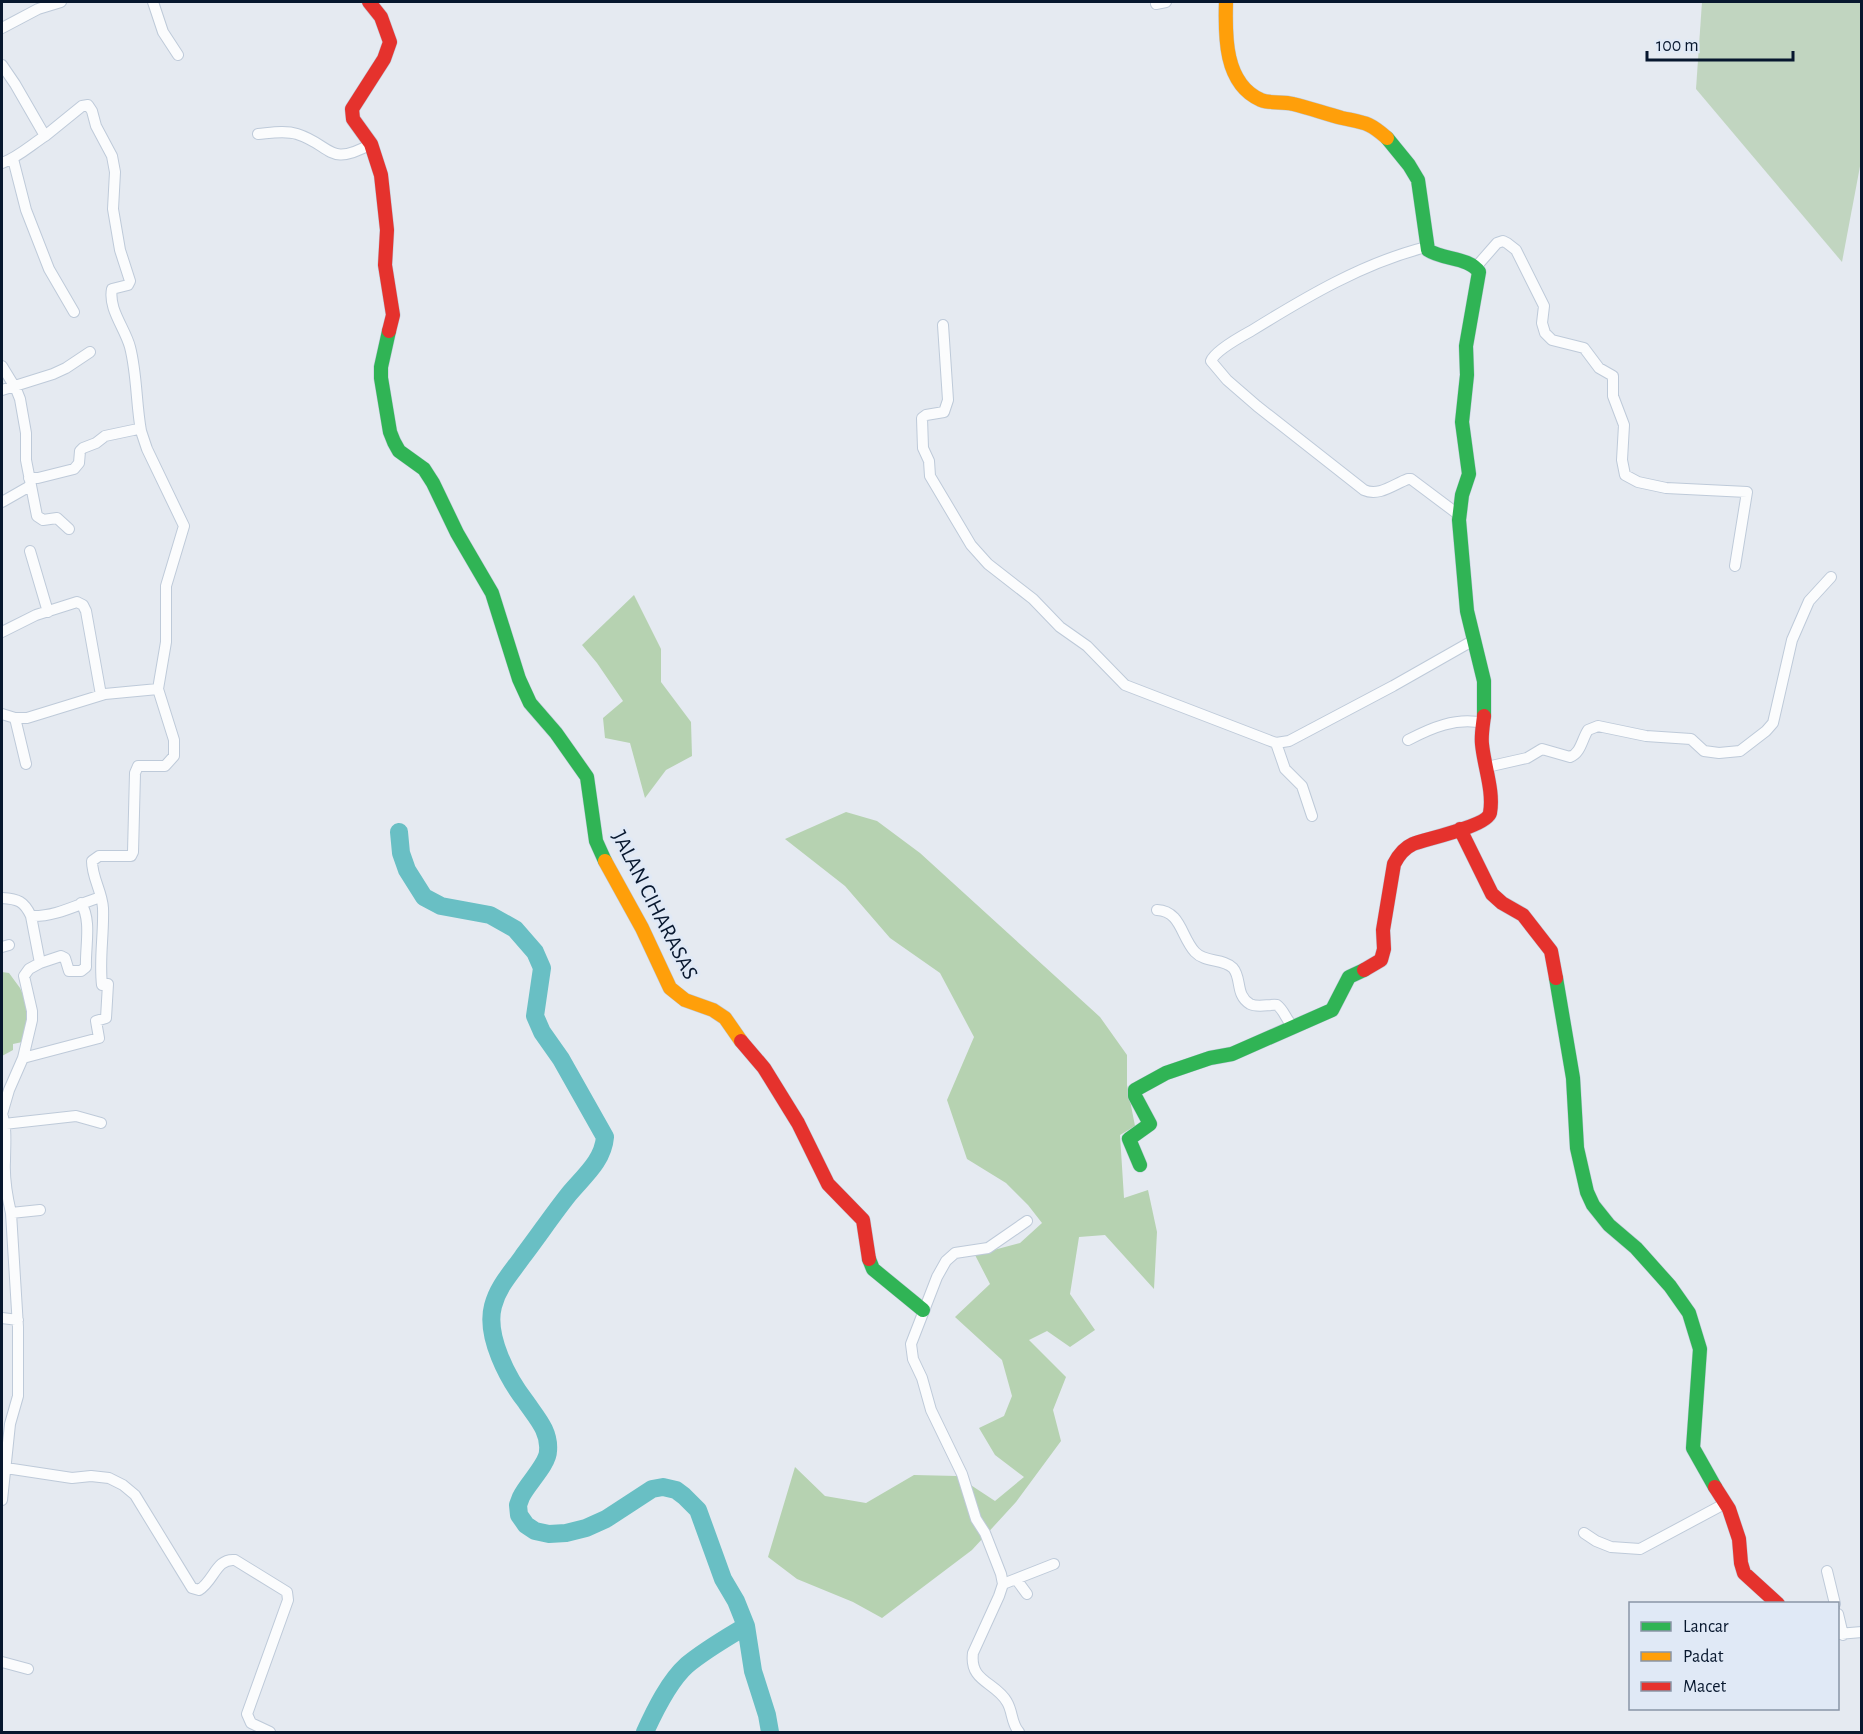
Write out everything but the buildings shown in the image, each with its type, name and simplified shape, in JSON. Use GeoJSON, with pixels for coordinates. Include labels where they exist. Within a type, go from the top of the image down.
{"type":"FeatureCollection","features":[{"type":"Feature","properties":{"kind":"street"},"geometry":{"type":"LineString","coordinates":[[2,27],[38,9],[61,2]]}},
{"type":"Feature","properties":{"kind":"street"},"geometry":{"type":"LineString","coordinates":[[153,2],[163,32],[178,55]]}},
{"type":"Feature","properties":{"kind":"street","name":"JALAN CIHARASAS"},"geometry":{"type":"LineString","coordinates":[[369,2],[385,25],[390,42],[384,59],[352,108],[353,118],[371,144],[380,164],[387,230],[385,265],[393,315],[381,367],[381,378],[390,432],[394,442],[399,451],[424,469],[433,483],[457,533],[492,593],[519,679],[530,704],[556,733],[587,777],[596,841],[607,866],[642,928],[670,988],[685,1000],[713,1010],[725,1018],[764,1068],[798,1123],[828,1184],[863,1220],[868,1257],[873,1269],[923,1310]]}},
{"type":"Feature","properties":{"kind":"street"},"geometry":{"type":"LineString","coordinates":[[1226,2],[1225,38],[1233,70],[1242,85],[1261,100],[1308,106],[1370,124],[1381,132],[1409,165],[1418,180],[1426,247],[1436,255],[1466,262],[1476,267]]}},
{"type":"Feature","properties":{"kind":"street"},"geometry":{"type":"LineString","coordinates":[[2,65],[45,135]]}},
{"type":"Feature","properties":{"kind":"street"},"geometry":{"type":"LineString","coordinates":[[2,163],[13,159],[82,106],[88,105],[92,111],[96,126],[111,156],[115,172],[113,209],[120,250],[130,281],[128,285],[112,289],[112,297],[131,353],[141,431],[147,449],[184,526],[165,586],[166,642],[158,689],[174,740],[174,756],[165,766],[138,766],[135,773],[134,852],[127,856],[99,856],[92,861],[94,879],[101,897],[103,927],[100,964],[102,984],[108,984],[106,1018],[96,1021],[99,1038],[24,1058]]}},
{"type":"Feature","properties":{"kind":"street"},"geometry":{"type":"LineString","coordinates":[[258,134],[296,133],[338,155],[354,152],[371,144]]}},
{"type":"Feature","properties":{"kind":"street"},"geometry":{"type":"LineString","coordinates":[[13,159],[26,210],[49,269],[74,312]]}},
{"type":"Feature","properties":{"kind":"street"},"geometry":{"type":"LineString","coordinates":[[1476,267],[1497,243],[1503,241],[1516,250],[1544,306],[1542,323],[1545,333],[1552,340],[1584,348],[1599,368],[1613,376],[1613,396],[1624,424],[1625,475],[1638,482],[1666,488],[1747,492],[1736,566]]}},
{"type":"Feature","properties":{"kind":"street"},"geometry":{"type":"LineString","coordinates":[[1426,247],[1402,253],[1333,282],[1240,338],[1213,356],[1211,361],[1227,380],[1249,399],[1309,449],[1364,490],[1370,493],[1380,492],[1408,478],[1459,515]]}},
{"type":"Feature","properties":{"kind":"street"},"geometry":{"type":"LineString","coordinates":[[1140,1166],[1129,1139],[1150,1124],[1135,1096],[1135,1090],[1185,1065],[1232,1054],[1332,1010],[1349,977],[1372,967],[1380,960],[1384,949],[1383,930],[1394,864],[1398,856],[1411,845],[1483,821],[1490,813],[1487,767],[1482,742],[1484,681],[1467,611],[1459,515],[1462,495],[1469,474],[1462,422],[1467,375],[1467,338],[1479,280],[1476,267]]}},
{"type":"Feature","properties":{"kind":"street"},"geometry":{"type":"LineString","coordinates":[[943,325],[948,400],[944,412],[926,415],[922,418],[923,448],[929,461],[930,476],[971,545],[988,564],[1033,599],[1060,627],[1087,646],[1125,685],[1276,743],[1289,741],[1394,686],[1474,640]]}},
{"type":"Feature","properties":{"kind":"street"},"geometry":{"type":"LineString","coordinates":[[2,390],[60,371],[90,352]]}},
{"type":"Feature","properties":{"kind":"street"},"geometry":{"type":"LineString","coordinates":[[2,366],[20,399],[26,434],[29,482],[39,519],[57,518],[69,530]]}},
{"type":"Feature","properties":{"kind":"street"},"geometry":{"type":"LineString","coordinates":[[2,502],[29,482],[74,469],[79,463],[80,451],[83,447],[96,443],[105,436],[130,430],[141,431]]}},
{"type":"Feature","properties":{"kind":"street"},"geometry":{"type":"LineString","coordinates":[[30,551],[48,612]]}},
{"type":"Feature","properties":{"kind":"street"},"geometry":{"type":"LineString","coordinates":[[1487,767],[1527,758],[1542,749],[1570,757],[1574,756],[1588,730],[1598,726],[1646,736],[1691,739],[1704,751],[1709,752],[1740,751],[1773,723],[1792,640],[1809,601],[1831,577]]}},
{"type":"Feature","properties":{"kind":"street"},"geometry":{"type":"LineString","coordinates":[[2,632],[36,615],[77,602],[82,605],[86,611],[101,695]]}},
{"type":"Feature","properties":{"kind":"street"},"geometry":{"type":"LineString","coordinates":[[2,714],[15,718],[27,718],[101,695],[158,689]]}},
{"type":"Feature","properties":{"kind":"street"},"geometry":{"type":"LineString","coordinates":[[15,718],[26,764]]}},
{"type":"Feature","properties":{"kind":"street"},"geometry":{"type":"LineString","coordinates":[[1408,740],[1446,724],[1470,720],[1483,723]]}},
{"type":"Feature","properties":{"kind":"street"},"geometry":{"type":"LineString","coordinates":[[1276,743],[1285,769],[1302,786],[1312,816]]}},
{"type":"Feature","properties":{"kind":"street"},"geometry":{"type":"LineString","coordinates":[[1460,829],[1492,894],[1502,903],[1523,915],[1551,951],[1573,1078],[1577,1148],[1587,1192],[1609,1225],[1636,1248],[1670,1286],[1689,1313],[1700,1349],[1693,1448],[1726,1503],[1739,1539],[1744,1573],[1776,1602]]}},
{"type":"Feature","properties":{"kind":"street"},"geometry":{"type":"LineString","coordinates":[[31,916],[54,915],[101,897]]}},
{"type":"Feature","properties":{"kind":"street"},"geometry":{"type":"LineString","coordinates":[[2,898],[17,899],[23,903],[31,916],[40,963]]}},
{"type":"Feature","properties":{"kind":"street"},"geometry":{"type":"LineString","coordinates":[[2,1500],[10,1424],[18,1396],[18,1320],[3,1118],[9,1089],[24,1058],[32,1011],[24,976],[29,969],[40,963],[62,957],[65,958],[69,972],[80,972],[85,969],[86,919],[81,903]]}},
{"type":"Feature","properties":{"kind":"street"},"geometry":{"type":"LineString","coordinates":[[1157,910],[1165,911],[1173,916],[1197,954],[1204,959],[1228,964],[1235,969],[1239,988],[1249,1003],[1255,1006],[1277,1005],[1282,1009],[1287,1021],[1294,1027]]}},
{"type":"Feature","properties":{"kind":"street"},"geometry":{"type":"LineString","coordinates":[[3,1118],[76,1116],[101,1123]]}},
{"type":"Feature","properties":{"kind":"street"},"geometry":{"type":"LineString","coordinates":[[11,1213],[40,1210]]}},
{"type":"Feature","properties":{"kind":"street"},"geometry":{"type":"LineString","coordinates":[[1019,1732],[1014,1726],[1006,1700],[977,1675],[972,1661],[976,1644],[994,1609],[1003,1584],[996,1559],[976,1519],[962,1474],[932,1410],[922,1378],[913,1359],[911,1344],[923,1310],[943,1266],[955,1253],[988,1248],[1027,1221]]}},
{"type":"Feature","properties":{"kind":"street"},"geometry":{"type":"LineString","coordinates":[[2,1318],[18,1320]]}},
{"type":"Feature","properties":{"kind":"street"},"geometry":{"type":"LineString","coordinates":[[6,1468],[72,1478],[91,1476],[109,1478],[123,1485],[135,1495],[192,1588],[199,1590],[205,1586],[224,1561],[236,1560],[287,1592],[288,1600],[247,1714],[251,1724],[270,1732]]}},
{"type":"Feature","properties":{"kind":"street"},"geometry":{"type":"LineString","coordinates":[[1584,1533],[1611,1547],[1640,1548],[1726,1503]]}},
{"type":"Feature","properties":{"kind":"street"},"geometry":{"type":"LineString","coordinates":[[1003,1584],[1054,1564]]}},
{"type":"Feature","properties":{"kind":"street"},"geometry":{"type":"LineString","coordinates":[[1827,1571],[1835,1602]]}},
{"type":"Feature","properties":{"kind":"street"},"geometry":{"type":"LineString","coordinates":[[1016,1579],[1026,1594]]}},
{"type":"Feature","properties":{"kind":"street"},"geometry":{"type":"LineString","coordinates":[[1840,1634],[1862,1632]]}},
{"type":"Feature","properties":{"kind":"street"},"geometry":{"type":"LineString","coordinates":[[2,1662],[28,1669]]}},
{"type":"Feature","properties":{"kind":"green space"},"geometry":{"type":"Polygon","coordinates":[[[1702,2],[1861,2],[1861,161],[1842,262],[1696,89],[1702,2]]]}},
{"type":"Feature","properties":{"kind":"green space"},"geometry":{"type":"Polygon","coordinates":[[[634,595],[661,649],[661,682],[691,722],[692,756],[666,770],[645,798],[630,743],[605,738],[603,718],[623,701],[582,645],[634,595]]]}},
{"type":"Feature","properties":{"kind":"green space"},"geometry":{"type":"Polygon","coordinates":[[[846,812],[877,821],[920,853],[1100,1017],[1127,1055],[1127,1085],[1135,1126],[1120,1135],[1124,1198],[1148,1190],[1157,1232],[1154,1289],[1105,1235],[1079,1237],[1070,1294],[1095,1330],[1070,1347],[1047,1331],[1029,1340],[1066,1377],[1053,1410],[1061,1441],[1016,1502],[972,1550],[882,1618],[853,1602],[797,1579],[768,1557],[795,1467],[825,1496],[866,1503],[914,1475],[957,1476],[995,1501],[1024,1477],[995,1455],[979,1428],[1004,1416],[1012,1396],[1002,1360],[955,1317],[990,1284],[975,1255],[1020,1243],[1042,1223],[1006,1183],[967,1159],[947,1100],[974,1037],[940,973],[890,938],[845,886],[785,839],[846,812]]]}},
{"type":"Feature","properties":{"kind":"green space"},"geometry":{"type":"Polygon","coordinates":[[[2,972],[9,973],[20,988],[31,1012],[27,1041],[13,1044],[13,1050],[2,1056],[2,972]]]}},
{"type":"Feature","properties":{"kind":"waterway"},"geometry":{"type":"LineString","coordinates":[[399,832],[401,853],[407,870],[424,897],[441,906],[490,915],[515,929],[535,952],[542,968],[535,1016],[542,1032],[561,1059],[605,1137],[597,1161],[563,1202],[506,1280],[493,1306],[492,1330],[500,1357],[512,1382],[542,1425],[548,1444],[545,1462],[521,1497],[518,1505],[519,1515],[526,1525],[535,1531],[549,1534],[566,1533],[586,1528],[606,1519],[652,1489],[663,1487],[676,1490],[684,1496],[698,1510],[723,1579],[736,1601],[746,1626],[753,1671],[770,1732]]}},
{"type":"Feature","properties":{"kind":"waterway"},"geometry":{"type":"LineString","coordinates":[[645,1732],[663,1696],[680,1672],[701,1654],[746,1626]]}},
{"type":"Feature","properties":{"kind":"traffic: fast"},"geometry":{"type":"LineString","coordinates":[[1387,138],[1418,180],[1428,250],[1469,264],[1479,272],[1466,346],[1467,375],[1462,422],[1469,474],[1462,495],[1459,520],[1467,611],[1484,681],[1484,716]]}},
{"type":"Feature","properties":{"kind":"traffic: fast"},"geometry":{"type":"LineString","coordinates":[[389,331],[381,367],[381,378],[390,432],[394,442],[399,451],[424,469],[433,483],[457,533],[492,593],[519,679],[530,703],[556,733],[587,777],[596,841],[605,861]]}},
{"type":"Feature","properties":{"kind":"traffic: fast"},"geometry":{"type":"LineString","coordinates":[[1140,1165],[1129,1139],[1150,1124],[1135,1096],[1135,1090],[1166,1073],[1210,1058],[1232,1054],[1332,1010],[1349,977],[1364,970]]}},
{"type":"Feature","properties":{"kind":"traffic: fast"},"geometry":{"type":"LineString","coordinates":[[1556,978],[1573,1078],[1577,1148],[1587,1192],[1593,1205],[1609,1225],[1636,1248],[1670,1286],[1689,1313],[1700,1349],[1693,1448],[1715,1487]]}},
{"type":"Feature","properties":{"kind":"traffic: fast"},"geometry":{"type":"LineString","coordinates":[[869,1259],[873,1269],[923,1310]]}},
{"type":"Feature","properties":{"kind":"traffic: slow"},"geometry":{"type":"LineString","coordinates":[[1226,2],[1229,57],[1233,71],[1249,93],[1261,100],[1289,103],[1366,124],[1387,138]]}},
{"type":"Feature","properties":{"kind":"traffic: slow"},"geometry":{"type":"LineString","coordinates":[[605,861],[642,928],[670,988],[685,1000],[713,1010],[725,1018],[741,1041]]}},
{"type":"Feature","properties":{"kind":"traffic: jam"},"geometry":{"type":"LineString","coordinates":[[369,2],[381,17],[390,42],[384,59],[352,109],[353,119],[371,144],[381,175],[387,230],[385,265],[393,315],[389,331]]}},
{"type":"Feature","properties":{"kind":"traffic: jam"},"geometry":{"type":"LineString","coordinates":[[1364,970],[1381,960],[1384,949],[1383,930],[1394,864],[1399,855],[1413,844],[1479,823],[1490,813],[1490,787],[1482,741],[1484,716]]}},
{"type":"Feature","properties":{"kind":"traffic: jam"},"geometry":{"type":"LineString","coordinates":[[1460,829],[1492,894],[1502,903],[1523,915],[1551,951],[1556,978]]}},
{"type":"Feature","properties":{"kind":"traffic: jam"},"geometry":{"type":"LineString","coordinates":[[741,1041],[764,1068],[798,1123],[828,1184],[863,1220],[869,1259]]}},
{"type":"Feature","properties":{"kind":"traffic: jam"},"geometry":{"type":"LineString","coordinates":[[1715,1487],[1729,1509],[1739,1539],[1744,1573],[1776,1602]]}}]}
